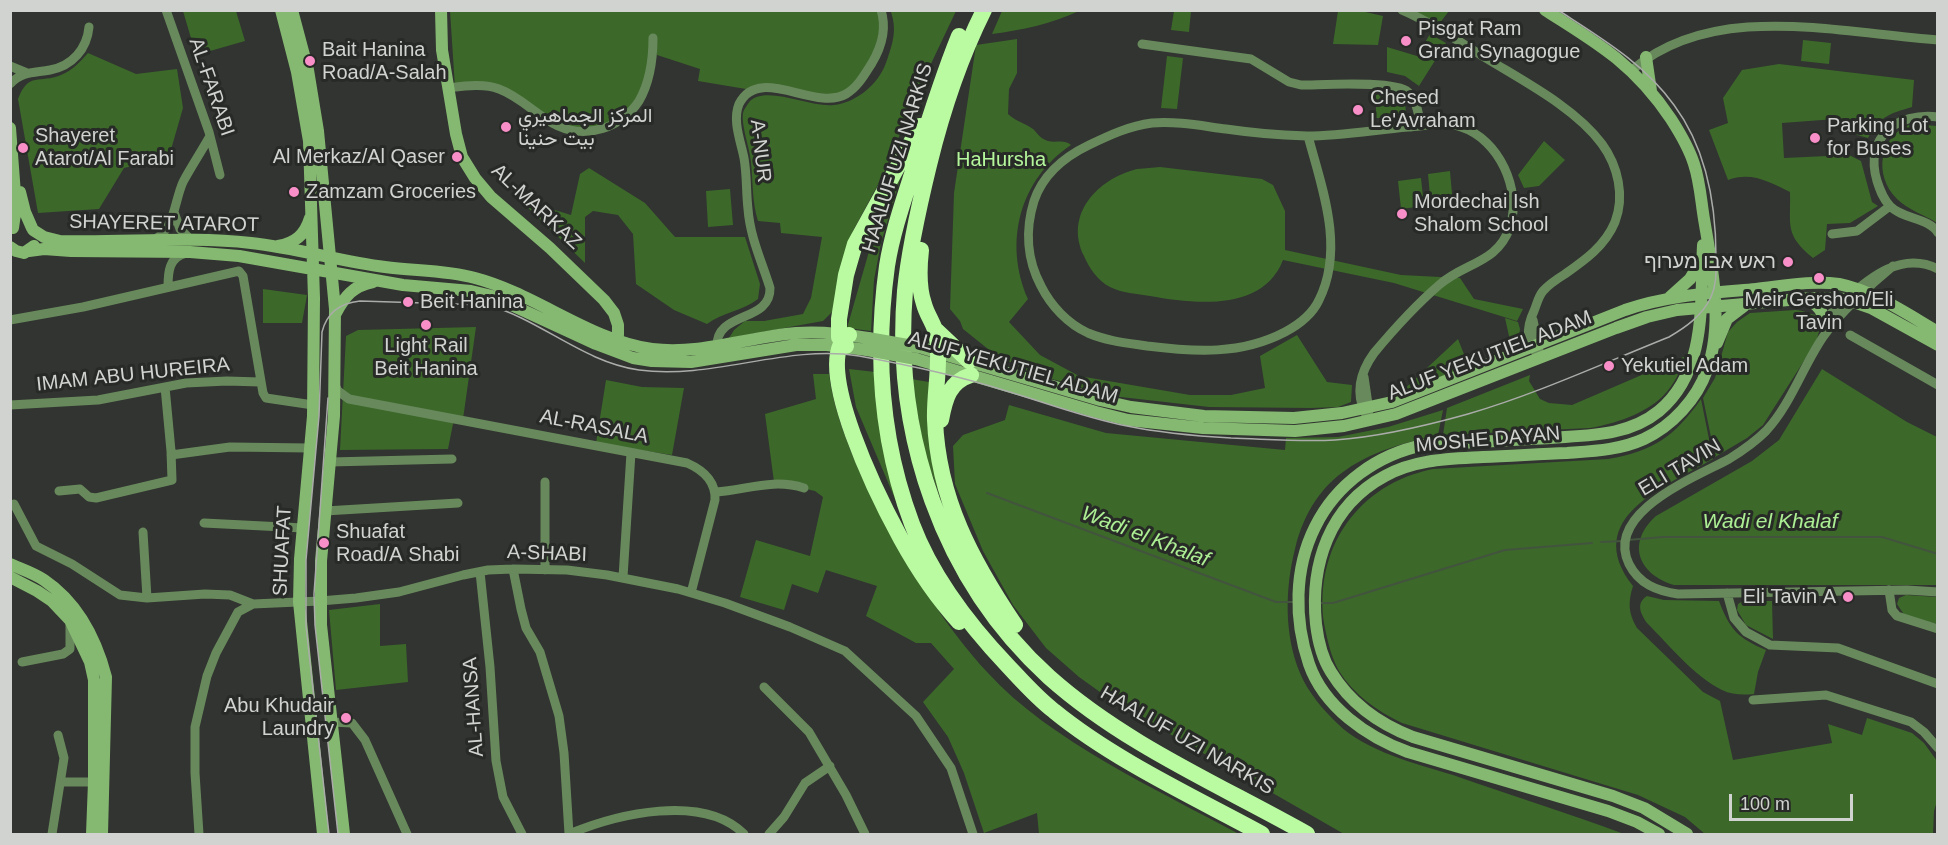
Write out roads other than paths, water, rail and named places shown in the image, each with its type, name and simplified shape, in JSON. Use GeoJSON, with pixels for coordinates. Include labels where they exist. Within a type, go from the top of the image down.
{"type":"FeatureCollection","features":[{"type":"Feature","properties":{"kind":"highway","name":"HAALUF UZI NARKIS"},"geometry":{"type":"LineString","coordinates":[[971,10],[939,88],[897,222],[887,266],[881,369],[884,414],[891,450],[912,525],[932,566],[979,633],[1025,684],[1053,710],[1080,731],[1128,760],[1262,834]]}},
{"type":"Feature","properties":{"kind":"highway","name":"HAALUF UZI NARKIS"},"geometry":{"type":"LineString","coordinates":[[984,10],[969,40],[951,88],[934,145],[918,212],[905,290],[903,331],[909,418],[933,504],[971,582],[1000,622],[1053,676],[1120,730],[1307,834]]}},
{"type":"Feature","properties":{"kind":"highway"},"geometry":{"type":"LineString","coordinates":[[939,88],[855,244],[840,309],[843,340],[836,362],[837,376],[850,423],[878,492],[901,538],[946,608],[978,642],[1025,684]]}},
{"type":"Feature","properties":{"kind":"highway"},"geometry":{"type":"LineString","coordinates":[[934,145],[921,245],[920,277],[924,305],[935,329],[970,368],[948,392],[936,442]]}},
{"type":"Feature","properties":{"kind":"highway"},"geometry":{"type":"LineString","coordinates":[[935,329],[936,442],[940,470],[949,502],[980,571],[1019,631],[1053,676]]}},
{"type":"Feature","properties":{"kind":"street","name":"AL-FARABI"},"geometry":{"type":"LineString","coordinates":[[166,10],[210,136],[220,175]]}},
{"type":"Feature","properties":{"kind":"street"},"geometry":{"type":"LineString","coordinates":[[281,10],[297,72],[309,141],[313,268]]}},
{"type":"Feature","properties":{"kind":"street"},"geometry":{"type":"LineString","coordinates":[[292,10],[308,70],[318,131],[332,272]]}},
{"type":"Feature","properties":{"kind":"street","name":"AL-MARKAZ"},"geometry":{"type":"LineString","coordinates":[[441,10],[442,50],[458,146],[475,178],[491,197],[550,248],[604,300],[616,319],[618,330],[611,342]]}},
{"type":"Feature","properties":{"kind":"street","name":"A-NUR"},"geometry":{"type":"LineString","coordinates":[[717,347],[718,338],[724,327],[759,311],[767,304],[771,296],[753,236],[748,209],[746,174],[737,123],[739,105],[752,90],[771,87],[815,97],[833,98],[845,95],[864,77],[876,57],[884,30],[880,10]]}},
{"type":"Feature","properties":{"kind":"street"},"geometry":{"type":"LineString","coordinates":[[1402,10],[1431,24],[1545,94],[1580,122],[1604,147],[1618,178],[1619,203],[1615,222],[1598,249],[1544,290],[1534,311],[1533,326],[1537,350]]}},
{"type":"Feature","properties":{"kind":"street","name":"MOSHE DAYAN"},"geometry":{"type":"LineString","coordinates":[[1545,10],[1632,70],[1673,122],[1688,149],[1700,185],[1713,280],[1712,293]]}},
{"type":"Feature","properties":{"kind":"street"},"geometry":{"type":"LineString","coordinates":[[1632,70],[1661,47],[1691,34],[1750,23],[1790,24],[1938,40]]}},
{"type":"Feature","properties":{"kind":"street"},"geometry":{"type":"LineString","coordinates":[[10,84],[27,73],[51,70],[74,59],[85,44],[89,27]]}},
{"type":"Feature","properties":{"kind":"street"},"geometry":{"type":"LineString","coordinates":[[448,88],[483,86],[496,88],[508,93],[560,127],[587,133],[600,130],[614,124],[638,103],[650,73],[653,38]]}},
{"type":"Feature","properties":{"kind":"street"},"geometry":{"type":"LineString","coordinates":[[1142,44],[1244,57],[1258,62],[1289,82],[1301,85],[1396,86],[1410,94],[1418,111],[1420,126]]}},
{"type":"Feature","properties":{"kind":"street"},"geometry":{"type":"LineString","coordinates":[[1646,57],[1651,92]]}},
{"type":"Feature","properties":{"kind":"street"},"geometry":{"type":"LineString","coordinates":[[10,66],[27,73]]}},
{"type":"Feature","properties":{"kind":"street"},"geometry":{"type":"LineString","coordinates":[[1938,117],[1916,116],[1893,125],[1879,142],[1874,164],[1881,191],[1890,206],[1906,216],[1935,228],[1938,233]]}},
{"type":"Feature","properties":{"kind":"street"},"geometry":{"type":"LineString","coordinates":[[1310,137],[1328,212],[1331,248],[1326,283],[1311,314],[1292,328],[1266,341],[1220,351],[1188,351],[1110,340],[1086,332],[1068,320],[1053,304],[1040,285],[1031,261],[1029,226],[1033,204],[1049,173],[1076,151],[1114,133],[1154,123],[1180,123],[1250,133],[1310,137],[1438,124],[1462,127],[1479,137],[1494,150],[1504,169],[1511,187],[1513,209],[1511,225],[1502,242],[1490,257],[1460,270],[1442,282],[1383,342],[1364,369],[1366,409],[1369,421]]}},
{"type":"Feature","properties":{"kind":"street"},"geometry":{"type":"LineString","coordinates":[[10,128],[22,202],[36,239],[33,248],[29,251]]}},
{"type":"Feature","properties":{"kind":"street"},"geometry":{"type":"LineString","coordinates":[[168,274],[163,260],[150,247],[166,230],[183,184],[210,136]]}},
{"type":"Feature","properties":{"kind":"street"},"geometry":{"type":"LineString","coordinates":[[11,230],[16,207],[13,153]]}},
{"type":"Feature","properties":{"kind":"street"},"geometry":{"type":"LineString","coordinates":[[1832,234],[1857,231],[1890,206]]}},
{"type":"Feature","properties":{"kind":"street"},"geometry":{"type":"LineString","coordinates":[[168,287],[170,266],[177,256],[193,247],[177,223],[174,212]]}},
{"type":"Feature","properties":{"kind":"street"},"geometry":{"type":"LineString","coordinates":[[274,246],[296,240],[305,231],[312,214]]}},
{"type":"Feature","properties":{"kind":"street","name":"MOSHE DAYAN"},"geometry":{"type":"LineString","coordinates":[[1687,834],[1630,802],[1413,737],[1386,726],[1348,695],[1326,664],[1317,634],[1315,584],[1324,544],[1339,517],[1366,488],[1384,476],[1427,461],[1596,451],[1635,443],[1654,434],[1681,412],[1703,381],[1713,343],[1714,308],[1702,257],[1704,217]]}},
{"type":"Feature","properties":{"kind":"street"},"geometry":{"type":"LineString","coordinates":[[11,230],[25,225],[32,229]]}},
{"type":"Feature","properties":{"kind":"street","name":"SHAYERET ATAROT"},"geometry":{"type":"LineString","coordinates":[[32,229],[44,237],[60,241],[150,247]]}},
{"type":"Feature","properties":{"kind":"street","name":"SHAYERET ATAROT"},"geometry":{"type":"LineString","coordinates":[[12,250],[24,253],[44,249],[70,251],[193,247],[227,242],[274,246],[331,257]]}},
{"type":"Feature","properties":{"kind":"street","name":"SHAYERET ATAROT"},"geometry":{"type":"LineString","coordinates":[[193,247],[313,268]]}},
{"type":"Feature","properties":{"kind":"street","name":"ALUF YEKUTIEL ADAM"},"geometry":{"type":"LineString","coordinates":[[331,257],[399,269],[474,278],[517,293],[587,327],[633,357],[674,362],[719,358],[796,345],[843,340]]}},
{"type":"Feature","properties":{"kind":"street"},"geometry":{"type":"LineString","coordinates":[[1669,297],[1690,279],[1702,257]]}},
{"type":"Feature","properties":{"kind":"street"},"geometry":{"type":"LineString","coordinates":[[278,262],[295,271],[313,289]]}},
{"type":"Feature","properties":{"kind":"street","name":"ELI TAVIN"},"geometry":{"type":"LineString","coordinates":[[1936,266],[1911,263],[1893,266],[1829,315],[1824,331],[1784,407],[1764,432],[1731,458],[1660,496],[1636,518],[1628,533],[1626,551],[1628,561],[1636,574],[1650,586],[1678,594],[1888,590],[1938,592]]}},
{"type":"Feature","properties":{"kind":"street","name":"ALUF YEKUTIEL ADAM"},"geometry":{"type":"LineString","coordinates":[[313,268],[410,286],[483,293],[611,342],[654,349],[682,350],[717,347],[795,333],[868,344],[937,358],[1096,412],[1153,424],[1203,428],[1295,431],[1369,421],[1420,405],[1625,309],[1669,297],[1815,283],[1838,284],[1861,291],[1938,332]]}},
{"type":"Feature","properties":{"kind":"street","name":"SHUAFAT"},"geometry":{"type":"LineString","coordinates":[[313,268],[312,405],[299,602],[322,834]]}},
{"type":"Feature","properties":{"kind":"street"},"geometry":{"type":"LineString","coordinates":[[10,320],[83,307],[227,273],[242,272],[263,393],[267,398],[312,405]]}},
{"type":"Feature","properties":{"kind":"street","name":"SHUAFAT"},"geometry":{"type":"LineString","coordinates":[[332,272],[335,315],[334,407],[320,601],[344,834]]}},
{"type":"Feature","properties":{"kind":"street"},"geometry":{"type":"LineString","coordinates":[[335,315],[351,291],[365,283],[377,281]]}},
{"type":"Feature","properties":{"kind":"street"},"geometry":{"type":"LineString","coordinates":[[1700,308],[1712,293]]}},
{"type":"Feature","properties":{"kind":"street"},"geometry":{"type":"LineString","coordinates":[[1804,299],[1813,303],[1821,311],[1824,331]]}},
{"type":"Feature","properties":{"kind":"street","name":"ALUF YEKUTIEL ADAM"},"geometry":{"type":"LineString","coordinates":[[970,368],[1155,411],[1204,416],[1294,418],[1366,409],[1416,394],[1537,350],[1677,310],[1804,299],[1850,301]]}},
{"type":"Feature","properties":{"kind":"street","name":"AL-MARKAZ"},"geometry":{"type":"LineString","coordinates":[[604,300],[610,313],[611,342]]}},
{"type":"Feature","properties":{"kind":"street"},"geometry":{"type":"LineString","coordinates":[[1850,301],[1884,314],[1938,345]]}},
{"type":"Feature","properties":{"kind":"street"},"geometry":{"type":"LineString","coordinates":[[1710,361],[1725,322],[1746,304]]}},
{"type":"Feature","properties":{"kind":"street","name":"MOSHE DAYAN"},"geometry":{"type":"LineString","coordinates":[[1659,834],[1637,822],[1608,811],[1408,752],[1364,730],[1336,706],[1312,670],[1302,637],[1298,598],[1299,582],[1305,552],[1317,522],[1335,497],[1367,468],[1391,455],[1424,445],[1594,435],[1629,428],[1646,420],[1660,410],[1677,392],[1692,365],[1698,336],[1700,308]]}},
{"type":"Feature","properties":{"kind":"street"},"geometry":{"type":"LineString","coordinates":[[1698,336],[1714,308]]}},
{"type":"Feature","properties":{"kind":"street"},"geometry":{"type":"LineString","coordinates":[[587,327],[601,324],[610,313]]}},
{"type":"Feature","properties":{"kind":"street"},"geometry":{"type":"LineString","coordinates":[[1850,335],[1938,384]]}},
{"type":"Feature","properties":{"kind":"street","name":"IMAM ABU HUREIRA"},"geometry":{"type":"LineString","coordinates":[[10,405],[98,400],[186,383],[260,382]]}},
{"type":"Feature","properties":{"kind":"street"},"geometry":{"type":"LineString","coordinates":[[334,383],[343,396],[351,399]]}},
{"type":"Feature","properties":{"kind":"street"},"geometry":{"type":"LineString","coordinates":[[59,491],[80,489],[89,497],[96,498],[172,480],[165,387]]}},
{"type":"Feature","properties":{"kind":"street"},"geometry":{"type":"LineString","coordinates":[[334,407],[337,403],[351,399]]}},
{"type":"Feature","properties":{"kind":"street","name":"AL-RASALA"},"geometry":{"type":"LineString","coordinates":[[351,399],[687,463],[706,476],[716,492]]}},
{"type":"Feature","properties":{"kind":"street"},"geometry":{"type":"LineString","coordinates":[[171,455],[230,447],[310,448]]}},
{"type":"Feature","properties":{"kind":"street"},"geometry":{"type":"LineString","coordinates":[[624,577],[631,453]]}},
{"type":"Feature","properties":{"kind":"street"},"geometry":{"type":"LineString","coordinates":[[330,462],[452,459]]}},
{"type":"Feature","properties":{"kind":"street"},"geometry":{"type":"LineString","coordinates":[[545,482],[545,570]]}},
{"type":"Feature","properties":{"kind":"street"},"geometry":{"type":"LineString","coordinates":[[691,593],[716,492],[735,491],[771,483],[791,484],[804,488]]}},
{"type":"Feature","properties":{"kind":"street"},"geometry":{"type":"LineString","coordinates":[[326,511],[458,502]]}},
{"type":"Feature","properties":{"kind":"street"},"geometry":{"type":"LineString","coordinates":[[14,504],[36,546],[72,564],[120,595],[147,598],[205,594],[230,596],[253,604]]}},
{"type":"Feature","properties":{"kind":"street"},"geometry":{"type":"LineString","coordinates":[[204,523],[303,528]]}},
{"type":"Feature","properties":{"kind":"street"},"geometry":{"type":"LineString","coordinates":[[143,532],[147,598]]}},
{"type":"Feature","properties":{"kind":"street"},"geometry":{"type":"LineString","coordinates":[[10,564],[44,580],[72,604],[89,632],[102,663],[106,677],[102,834]]}},
{"type":"Feature","properties":{"kind":"street"},"geometry":{"type":"LineString","coordinates":[[513,569],[520,609],[526,628],[540,652],[559,716],[564,753],[569,834],[598,824],[648,813],[683,810],[704,812],[723,819],[744,834]]}},
{"type":"Feature","properties":{"kind":"street","name":"A-SHABI"},"geometry":{"type":"LineString","coordinates":[[253,604],[320,601],[399,591],[480,572],[513,569],[567,570],[624,577],[725,603],[790,627],[845,651],[916,716],[951,768],[972,834]]}},
{"type":"Feature","properties":{"kind":"street","name":"AL-HANSA"},"geometry":{"type":"LineString","coordinates":[[480,572],[498,770],[503,797],[522,834]]}},
{"type":"Feature","properties":{"kind":"street"},"geometry":{"type":"LineString","coordinates":[[10,577],[52,601],[70,620],[90,662],[94,680],[92,834]]}},
{"type":"Feature","properties":{"kind":"street"},"geometry":{"type":"LineString","coordinates":[[1888,590],[1892,609],[1897,616],[1938,629]]}},
{"type":"Feature","properties":{"kind":"street"},"geometry":{"type":"LineString","coordinates":[[1727,593],[1734,618],[1739,625],[1746,632],[1770,645],[1838,648],[1938,684]]}},
{"type":"Feature","properties":{"kind":"street"},"geometry":{"type":"LineString","coordinates":[[199,834],[195,773],[195,727],[198,706],[207,676],[230,625],[238,612],[253,604]]}},
{"type":"Feature","properties":{"kind":"street"},"geometry":{"type":"LineString","coordinates":[[22,662],[63,654],[70,649],[70,620]]}},
{"type":"Feature","properties":{"kind":"street"},"geometry":{"type":"LineString","coordinates":[[764,687],[808,732],[858,816],[865,834]]}},
{"type":"Feature","properties":{"kind":"street"},"geometry":{"type":"LineString","coordinates":[[1753,700],[1826,695],[1911,722],[1924,732],[1938,748]]}},
{"type":"Feature","properties":{"kind":"street"},"geometry":{"type":"LineString","coordinates":[[331,722],[352,723],[364,740],[407,834]]}},
{"type":"Feature","properties":{"kind":"street"},"geometry":{"type":"LineString","coordinates":[[52,834],[64,758],[58,735]]}},
{"type":"Feature","properties":{"kind":"street"},"geometry":{"type":"LineString","coordinates":[[769,834],[784,817],[805,783],[830,766]]}},
{"type":"Feature","properties":{"kind":"street"},"geometry":{"type":"LineString","coordinates":[[61,782],[94,782]]}},
{"type":"Feature","properties":{"kind":"waterway","name":"Wadi el Khalaf"},"geometry":{"type":"LineString","coordinates":[[987,493],[1276,602],[1294,602]]}},
{"type":"Feature","properties":{"kind":"waterway","name":"Wadi el Khalaf"},"geometry":{"type":"LineString","coordinates":[[1628,540],[1663,537],[1882,537],[1938,554]]}},
{"type":"Feature","properties":{"kind":"waterway","name":"Wadi el Khalaf"},"geometry":{"type":"LineString","coordinates":[[1601,542],[1623,541]]}},
{"type":"Feature","properties":{"kind":"waterway","name":"Wadi el Khalaf"},"geometry":{"type":"LineString","coordinates":[[1320,603],[1333,603],[1505,550],[1592,543]]}},
{"type":"Feature","properties":{"kind":"tram line"},"geometry":{"type":"LineString","coordinates":[[329,834],[306,626],[306,560],[319,416],[322,332],[327,319],[335,310],[346,304],[360,301],[488,305],[526,320],[599,359],[639,370],[667,372],[694,370],[804,355],[859,356],[968,380],[1111,423],[1179,434],[1231,438],[1335,440],[1386,434],[1435,423],[1518,398],[1669,337],[1698,315],[1713,292],[1716,277],[1716,237],[1711,197],[1701,158],[1685,122],[1674,105],[1649,76],[1606,41],[1558,10]]}},
{"type":"Feature","properties":{"kind":"tram line"},"geometry":{"type":"LineString","coordinates":[[328,398],[314,594],[315,625],[338,834]]}},
{"type":"Feature","properties":{"kind":"place","name":"Pisgat Ram Grand Synagogue"},"geometry":{"type":"Point","coordinates":[1406,41]}},
{"type":"Feature","properties":{"kind":"place","name":"Bait Hanina Road/A-Salah"},"geometry":{"type":"Point","coordinates":[310,61]}},
{"type":"Feature","properties":{"kind":"place","name":"Chesed Le'Avraham"},"geometry":{"type":"Point","coordinates":[1358,110]}},
{"type":"Feature","properties":{"kind":"place","name":"المركز الجماهيري بيت حنينا"},"geometry":{"type":"Point","coordinates":[506,127]}},
{"type":"Feature","properties":{"kind":"place","name":"Parking Lot for Buses"},"geometry":{"type":"Point","coordinates":[1815,138]}},
{"type":"Feature","properties":{"kind":"place","name":"Shayeret Atarot/Al Farabi"},"geometry":{"type":"Point","coordinates":[23,148]}},
{"type":"Feature","properties":{"kind":"place","name":"Al Merkaz/Al Qaser"},"geometry":{"type":"Point","coordinates":[457,157]}},
{"type":"Feature","properties":{"kind":"place","name":"Zamzam Groceries"},"geometry":{"type":"Point","coordinates":[294,192]}},
{"type":"Feature","properties":{"kind":"place","name":"Mordechai Ish Shalom School"},"geometry":{"type":"Point","coordinates":[1402,214]}},
{"type":"Feature","properties":{"kind":"place","name":"ראש אבו מערוף"},"geometry":{"type":"Point","coordinates":[1788,262]}},
{"type":"Feature","properties":{"kind":"place","name":"Meir Gershon/Eli Tavin"},"geometry":{"type":"Point","coordinates":[1819,278]}},
{"type":"Feature","properties":{"kind":"place","name":"Beit Hanina"},"geometry":{"type":"Point","coordinates":[408,302]}},
{"type":"Feature","properties":{"kind":"place","name":"Light Rail Beit Hanina"},"geometry":{"type":"Point","coordinates":[426,325]}},
{"type":"Feature","properties":{"kind":"place","name":"Yekutiel Adam"},"geometry":{"type":"Point","coordinates":[1609,366]}},
{"type":"Feature","properties":{"kind":"place","name":"Shuafat Road/A Shabi"},"geometry":{"type":"Point","coordinates":[324,543]}},
{"type":"Feature","properties":{"kind":"place","name":"Eli Tavin A"},"geometry":{"type":"Point","coordinates":[1848,597]}},
{"type":"Feature","properties":{"kind":"place","name":"Abu Khudair Laundry"},"geometry":{"type":"Point","coordinates":[346,718]}},
{"type":"Feature","properties":{"kind":"park label","name":"HaHursha"},"geometry":{"type":"Point","coordinates":[1001,160]}}]}
